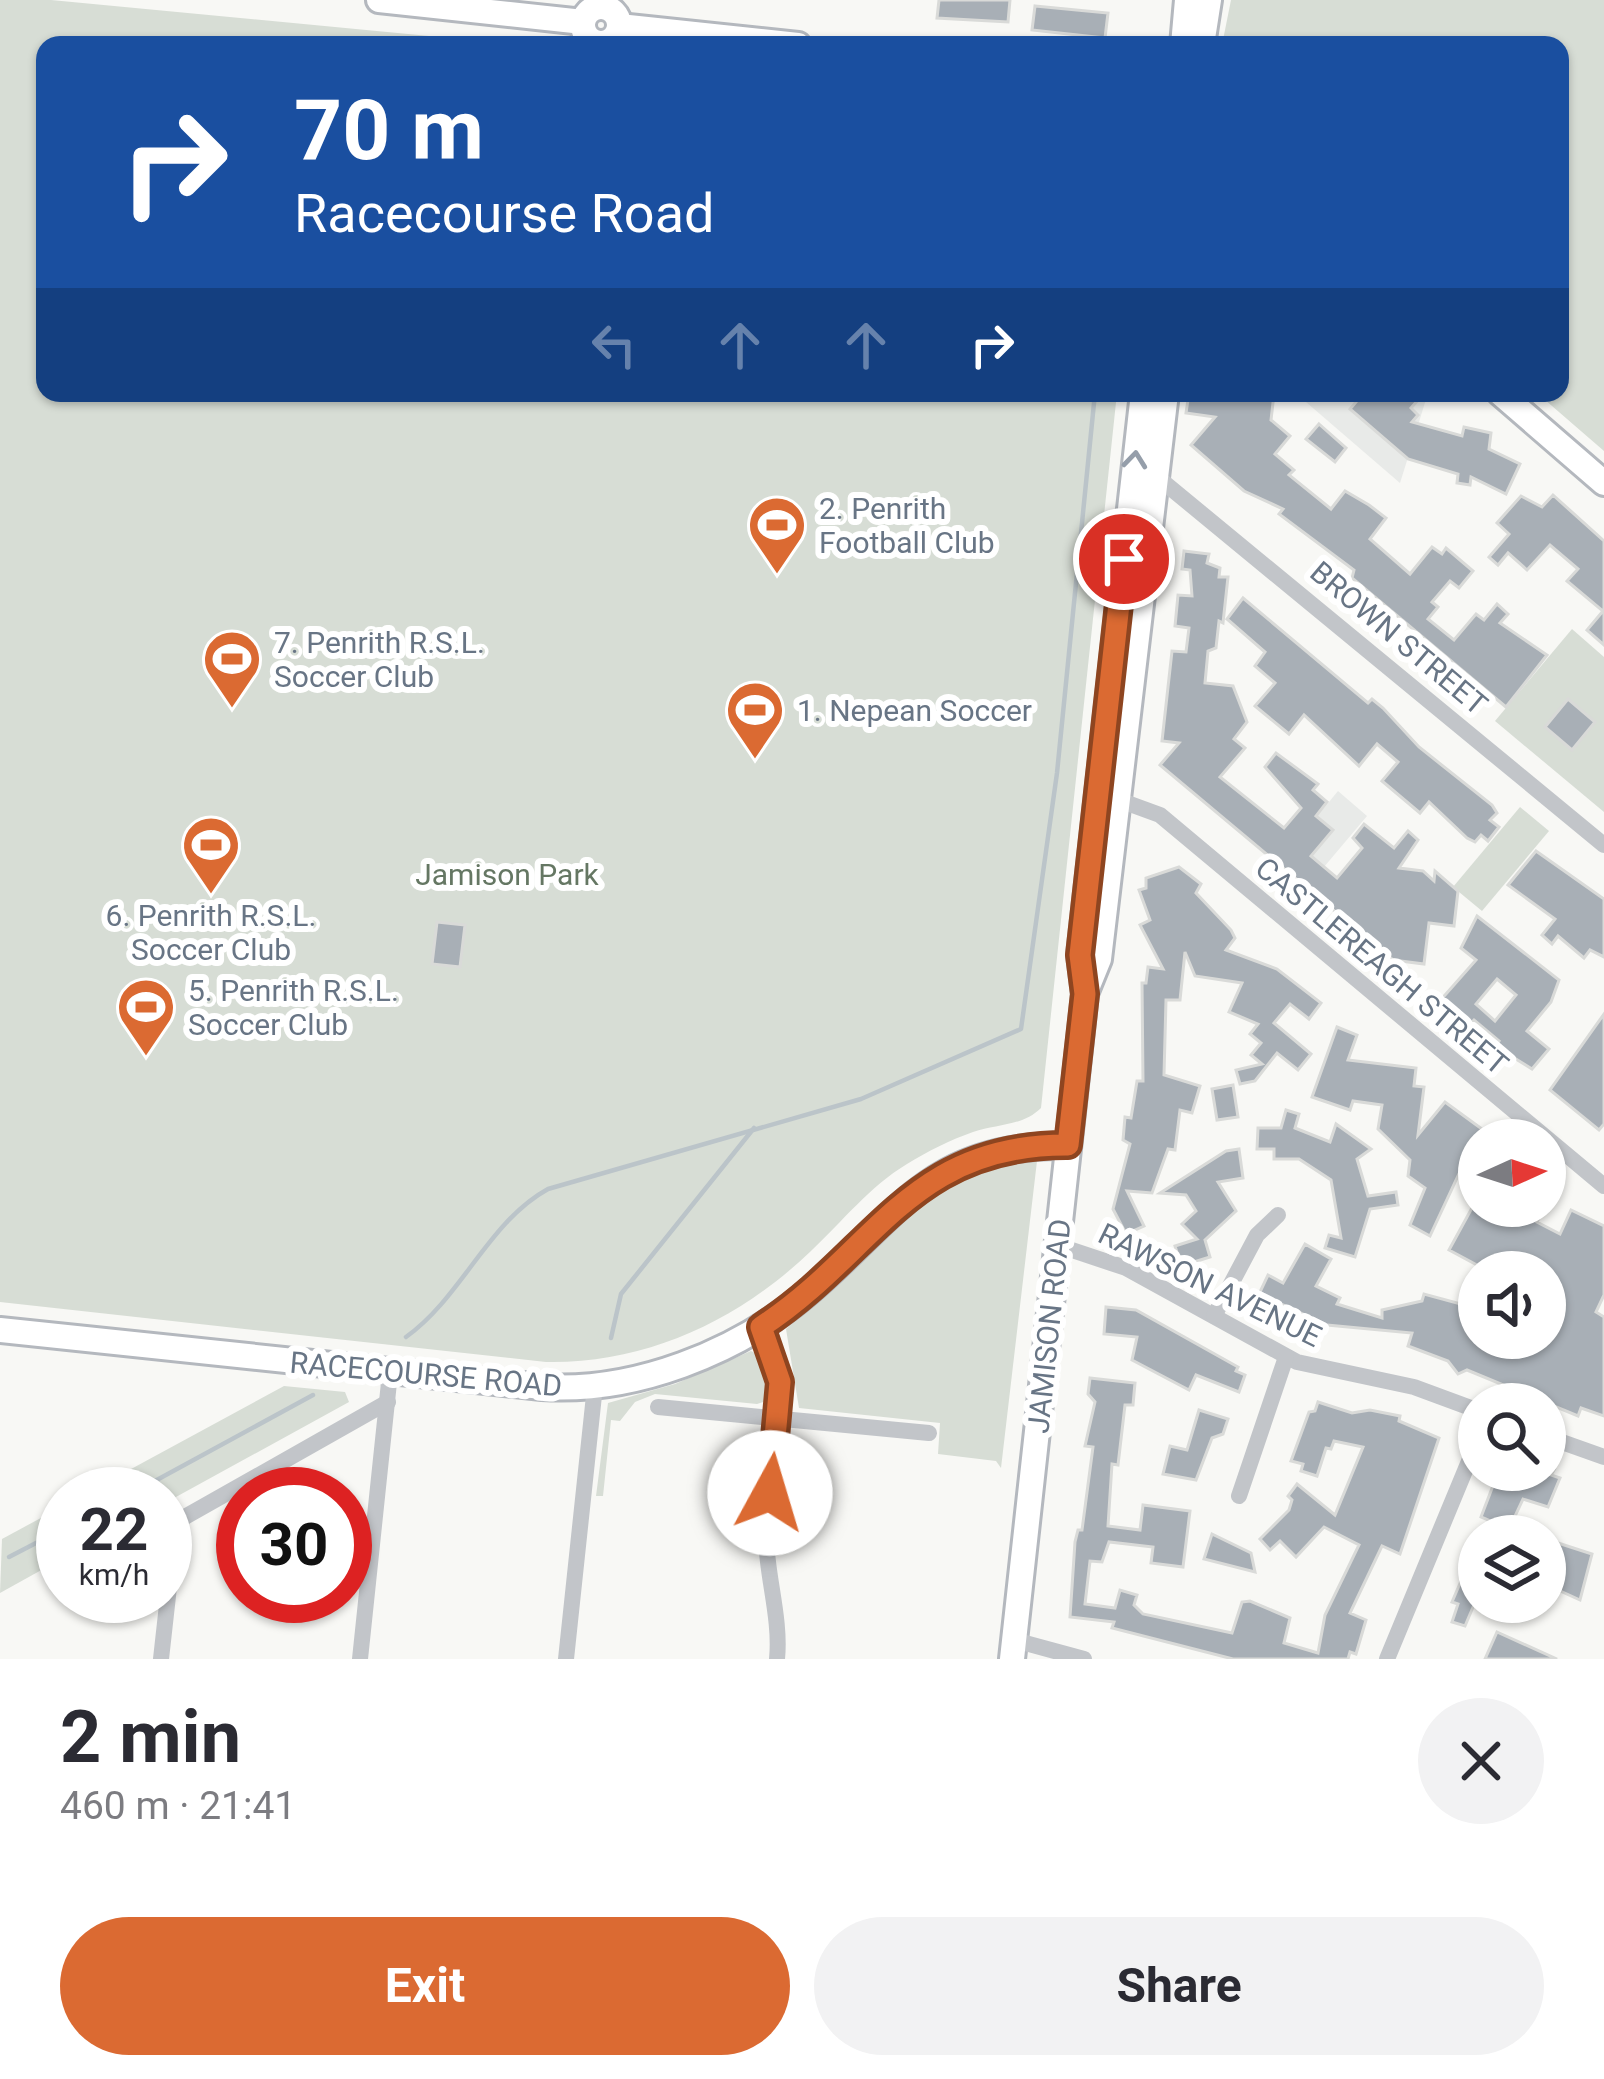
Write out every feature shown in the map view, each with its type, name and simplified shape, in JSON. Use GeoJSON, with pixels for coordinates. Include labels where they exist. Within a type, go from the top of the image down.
{"type":"FeatureCollection","features":[{"type":"Feature","properties":{"kind":"main road"},"geometry":{"type":"LineString","coordinates":[[379,0],[594,10]]}},
{"type":"Feature","properties":{"kind":"main road"},"geometry":{"type":"LineString","coordinates":[[1184,36],[1187,0]]}},
{"type":"Feature","properties":{"kind":"main road"},"geometry":{"type":"LineString","coordinates":[[1203,36],[1209,0]]}},
{"type":"Feature","properties":{"kind":"main road"},"geometry":{"type":"LineString","coordinates":[[616,36],[620,26],[714,36]]}},
{"type":"Feature","properties":{"kind":"main road","name":"JAMISON ROAD"},"geometry":{"type":"LineString","coordinates":[[1013,1649],[1085,994],[1080,955],[1142,402]]}},
{"type":"Feature","properties":{"kind":"main road","name":"JAMISON ROAD"},"geometry":{"type":"LineString","coordinates":[[1085,994],[1099,958],[1165,402]]}},
{"type":"Feature","properties":{"kind":"main road"},"geometry":{"type":"LineString","coordinates":[[1510,402],[1604,483]]}},
{"type":"Feature","properties":{"kind":"main road","name":"RACECOURSE ROAD"},"geometry":{"type":"LineString","coordinates":[[1,1330],[391,1373],[556,1388],[595,1385],[686,1363],[761,1327],[818,1284],[883,1216],[923,1185],[1009,1150],[1068,1145]]}},
{"type":"Feature","properties":{"kind":"main road"},"geometry":{"type":"LineString","coordinates":[[0,1345],[1,1330]]}},
{"type":"Feature","properties":{"kind":"street","name":"BROWN STREET"},"geometry":{"type":"LineString","coordinates":[[1156,476],[1604,844]]}},
{"type":"Feature","properties":{"kind":"street","name":"CASTLEREAGH STREET"},"geometry":{"type":"LineString","coordinates":[[1119,800],[1160,815],[1604,1186]]}},
{"type":"Feature","properties":{"kind":"street"},"geometry":{"type":"LineString","coordinates":[[1214,1316],[1257,1235],[1278,1215]]}},
{"type":"Feature","properties":{"kind":"street","name":"RAWSON AVENUE"},"geometry":{"type":"LineString","coordinates":[[1057,1245],[1126,1268],[1286,1357],[1458,1404]]}},
{"type":"Feature","properties":{"kind":"street"},"geometry":{"type":"LineString","coordinates":[[761,1327],[778,1372],[766,1537],[777,1659]]}},
{"type":"Feature","properties":{"kind":"street"},"geometry":{"type":"LineString","coordinates":[[1239,1496],[1286,1357]]}},
{"type":"Feature","properties":{"kind":"street"},"geometry":{"type":"LineString","coordinates":[[360,1659],[391,1373]]}},
{"type":"Feature","properties":{"kind":"street"},"geometry":{"type":"LineString","coordinates":[[566,1659],[595,1385]]}},
{"type":"Feature","properties":{"kind":"street"},"geometry":{"type":"LineString","coordinates":[[161,1659],[174,1542],[183,1518],[388,1402]]}},
{"type":"Feature","properties":{"kind":"street"},"geometry":{"type":"LineString","coordinates":[[658,1407],[929,1433]]}},
{"type":"Feature","properties":{"kind":"street"},"geometry":{"type":"LineString","coordinates":[[1566,1443],[1604,1457]]}},
{"type":"Feature","properties":{"kind":"street"},"geometry":{"type":"LineString","coordinates":[[1388,1659],[1458,1488]]}},
{"type":"Feature","properties":{"kind":"street"},"geometry":{"type":"LineString","coordinates":[[1013,1649],[1084,1659]]}},
{"type":"Feature","properties":{"kind":"shaded area"},"geometry":{"type":"Polygon","coordinates":[[[1306,402],[1425,402],[1400,483],[1306,402]]]}},
{"type":"Feature","properties":{"kind":"shaded area"},"geometry":{"type":"Polygon","coordinates":[[[1338,791],[1367,816],[1297,899],[1269,875],[1338,791]]]}},
{"type":"Feature","properties":{"kind":"green space","name":"Jamison Park"},"geometry":{"type":"Polygon","coordinates":[[[0,0],[51,0],[429,36],[36,36],[36,402],[1116,402],[1041,1108],[1026,1118],[964,1135],[915,1159],[880,1183],[811,1251],[753,1298],[689,1333],[620,1355],[546,1362],[0,1302],[0,0]]]}},
{"type":"Feature","properties":{"kind":"green space"},"geometry":{"type":"Polygon","coordinates":[[[1231,0],[1604,0],[1604,451],[1547,402],[1569,402],[1569,36],[1224,36],[1231,0]]]}},
{"type":"Feature","properties":{"kind":"green space"},"geometry":{"type":"Polygon","coordinates":[[[1572,629],[1604,657],[1604,812],[1495,721],[1572,629]]]}},
{"type":"Feature","properties":{"kind":"green space"},"geometry":{"type":"Polygon","coordinates":[[[1520,807],[1549,831],[1482,911],[1453,887],[1520,807]]]}},
{"type":"Feature","properties":{"kind":"green space"},"geometry":{"type":"Polygon","coordinates":[[[1037,1161],[1001,1468],[996,1461],[938,1454],[940,1423],[799,1408],[786,1329],[930,1199],[998,1166],[1037,1161]]]}},
{"type":"Feature","properties":{"kind":"green space"},"geometry":{"type":"Polygon","coordinates":[[[751,1351],[767,1359],[769,1400],[757,1404],[655,1394],[635,1402],[620,1421],[611,1420],[603,1496],[596,1496],[608,1403],[675,1384],[751,1351]]]}},
{"type":"Feature","properties":{"kind":"green space"},"geometry":{"type":"Polygon","coordinates":[[[284,1386],[345,1392],[349,1402],[231,1467],[216,1467],[216,1475],[192,1488],[192,1467],[135,1467],[284,1386]]]}},
{"type":"Feature","properties":{"kind":"green space"},"geometry":{"type":"Polygon","coordinates":[[[36,1521],[36,1573],[0,1593],[2,1539],[36,1521]]]}},
{"type":"Feature","properties":{"kind":"building"},"geometry":{"type":"Polygon","coordinates":[[[939,0],[1010,0],[1008,22],[937,18],[939,0]]]}},
{"type":"Feature","properties":{"kind":"building"},"geometry":{"type":"Polygon","coordinates":[[[1035,6],[1108,13],[1105,36],[1032,30],[1035,6]]]}},
{"type":"Feature","properties":{"kind":"building"},"geometry":{"type":"Polygon","coordinates":[[[1188,402],[1273,402],[1271,420],[1290,436],[1275,454],[1294,470],[1289,475],[1331,509],[1345,491],[1386,518],[1370,539],[1410,574],[1432,547],[1442,554],[1446,548],[1473,571],[1459,588],[1450,581],[1432,602],[1438,607],[1428,619],[1454,640],[1476,614],[1484,620],[1497,604],[1508,614],[1500,623],[1547,655],[1506,707],[1352,578],[1354,570],[1279,514],[1283,509],[1244,491],[1191,445],[1215,417],[1186,413],[1188,402]]]}},
{"type":"Feature","properties":{"kind":"building"},"geometry":{"type":"Polygon","coordinates":[[[1356,402],[1416,402],[1411,408],[1418,415],[1412,422],[1462,436],[1464,427],[1491,433],[1489,449],[1520,464],[1506,494],[1471,477],[1470,485],[1457,483],[1458,474],[1408,459],[1350,409],[1356,402]]]}},
{"type":"Feature","properties":{"kind":"building"},"geometry":{"type":"Polygon","coordinates":[[[1319,424],[1346,448],[1335,462],[1306,439],[1319,424]]]}},
{"type":"Feature","properties":{"kind":"building"},"geometry":{"type":"Polygon","coordinates":[[[1553,495],[1604,541],[1604,645],[1587,630],[1603,611],[1567,581],[1578,569],[1550,545],[1527,570],[1508,553],[1498,565],[1489,557],[1509,534],[1497,523],[1521,496],[1542,507],[1553,495]]]}},
{"type":"Feature","properties":{"kind":"building"},"geometry":{"type":"Polygon","coordinates":[[[1184,551],[1209,554],[1207,563],[1220,568],[1219,577],[1228,577],[1223,623],[1219,621],[1216,648],[1208,651],[1205,683],[1233,686],[1247,722],[1234,739],[1245,748],[1220,777],[1284,828],[1301,808],[1265,767],[1276,753],[1318,784],[1313,790],[1327,802],[1316,816],[1333,830],[1311,856],[1337,878],[1362,848],[1353,838],[1364,824],[1394,848],[1408,831],[1418,840],[1399,868],[1423,871],[1434,881],[1435,871],[1458,891],[1454,926],[1429,923],[1424,964],[1393,960],[1160,765],[1179,743],[1162,741],[1172,651],[1186,652],[1189,628],[1175,626],[1178,595],[1192,596],[1190,570],[1182,569],[1184,551]]]}},
{"type":"Feature","properties":{"kind":"building"},"geometry":{"type":"Polygon","coordinates":[[[1243,598],[1368,703],[1372,699],[1383,708],[1419,747],[1492,805],[1497,813],[1490,820],[1499,827],[1488,841],[1481,835],[1475,842],[1467,838],[1429,802],[1420,813],[1382,781],[1398,762],[1377,744],[1359,766],[1304,715],[1289,734],[1255,706],[1275,683],[1255,666],[1265,652],[1227,619],[1243,598]]]}},
{"type":"Feature","properties":{"kind":"building"},"geometry":{"type":"Polygon","coordinates":[[[1568,699],[1595,722],[1572,750],[1545,727],[1568,699]]]}},
{"type":"Feature","properties":{"kind":"building"},"geometry":{"type":"Polygon","coordinates":[[[1536,851],[1604,899],[1604,957],[1590,950],[1584,958],[1558,936],[1552,944],[1542,935],[1555,919],[1508,885],[1536,851]]]}},
{"type":"Feature","properties":{"kind":"building"},"geometry":{"type":"Polygon","coordinates":[[[1179,867],[1201,884],[1196,893],[1231,930],[1235,938],[1226,950],[1277,969],[1321,1003],[1309,1019],[1290,1004],[1274,1023],[1311,1054],[1298,1070],[1277,1053],[1255,1081],[1240,1084],[1236,1070],[1262,1064],[1251,1055],[1261,1043],[1250,1034],[1258,1024],[1229,1012],[1242,983],[1195,976],[1185,952],[1180,1000],[1166,1000],[1164,1075],[1200,1086],[1192,1113],[1180,1110],[1175,1150],[1168,1149],[1152,1193],[1127,1191],[1144,1226],[1126,1234],[1113,1209],[1130,1144],[1123,1140],[1125,1117],[1131,1118],[1137,1081],[1143,1081],[1142,983],[1146,983],[1148,967],[1163,969],[1140,925],[1150,920],[1139,890],[1146,888],[1146,878],[1179,867]]]}},
{"type":"Feature","properties":{"kind":"building"},"geometry":{"type":"Polygon","coordinates":[[[1477,916],[1559,980],[1551,1002],[1527,1031],[1549,1049],[1532,1069],[1495,1046],[1499,1041],[1474,1020],[1469,1025],[1438,1003],[1476,960],[1461,948],[1477,916]],[[1497,979],[1476,1004],[1495,1021],[1516,995],[1497,979]]]}},
{"type":"Feature","properties":{"kind":"building"},"geometry":{"type":"Polygon","coordinates":[[[437,922],[465,925],[460,967],[432,964],[437,922]]]}},
{"type":"Feature","properties":{"kind":"building"},"geometry":{"type":"Polygon","coordinates":[[[1604,1014],[1604,1124],[1599,1130],[1550,1090],[1604,1014]]]}},
{"type":"Feature","properties":{"kind":"building"},"geometry":{"type":"Polygon","coordinates":[[[1337,1027],[1357,1035],[1348,1060],[1416,1068],[1414,1086],[1424,1087],[1418,1135],[1445,1102],[1468,1119],[1458,1119],[1458,1176],[1430,1236],[1410,1225],[1425,1188],[1408,1176],[1410,1160],[1378,1129],[1382,1105],[1353,1101],[1350,1110],[1312,1097],[1337,1027]]]}},
{"type":"Feature","properties":{"kind":"building"},"geometry":{"type":"Polygon","coordinates":[[[1233,1085],[1238,1117],[1217,1120],[1212,1089],[1233,1085]]]}},
{"type":"Feature","properties":{"kind":"building"},"geometry":{"type":"Polygon","coordinates":[[[1286,1110],[1299,1114],[1295,1128],[1330,1142],[1336,1124],[1371,1149],[1357,1159],[1368,1196],[1396,1192],[1398,1205],[1370,1209],[1355,1257],[1325,1248],[1329,1235],[1341,1238],[1331,1180],[1299,1159],[1274,1159],[1274,1149],[1257,1149],[1258,1128],[1281,1128],[1286,1110]]]}},
{"type":"Feature","properties":{"kind":"building"},"geometry":{"type":"Polygon","coordinates":[[[1239,1149],[1243,1178],[1218,1182],[1236,1211],[1205,1240],[1210,1257],[1181,1266],[1175,1246],[1197,1239],[1182,1224],[1196,1211],[1186,1195],[1160,1193],[1226,1151],[1239,1149]]]}},
{"type":"Feature","properties":{"kind":"building"},"geometry":{"type":"Polygon","coordinates":[[[1571,1210],[1604,1226],[1604,1295],[1596,1312],[1604,1317],[1604,1416],[1581,1408],[1578,1416],[1566,1411],[1566,1383],[1498,1383],[1467,1370],[1458,1374],[1448,1361],[1408,1346],[1412,1333],[1327,1325],[1259,1294],[1268,1275],[1283,1283],[1305,1244],[1331,1259],[1316,1286],[1340,1298],[1337,1304],[1382,1318],[1382,1310],[1422,1301],[1424,1294],[1458,1303],[1458,1359],[1566,1359],[1566,1251],[1458,1251],[1458,1255],[1449,1250],[1462,1227],[1547,1227],[1560,1234],[1571,1210]]]}},
{"type":"Feature","properties":{"kind":"building"},"geometry":{"type":"Polygon","coordinates":[[[1106,1307],[1136,1310],[1238,1367],[1236,1371],[1245,1375],[1239,1392],[1196,1375],[1189,1390],[1132,1360],[1137,1337],[1104,1334],[1106,1307]]]}},
{"type":"Feature","properties":{"kind":"building"},"geometry":{"type":"Polygon","coordinates":[[[1090,1378],[1135,1383],[1133,1405],[1125,1405],[1118,1465],[1112,1464],[1108,1526],[1140,1530],[1143,1505],[1190,1511],[1183,1567],[1151,1563],[1153,1547],[1109,1542],[1102,1562],[1090,1561],[1085,1604],[1115,1608],[1120,1590],[1137,1595],[1134,1605],[1143,1614],[1232,1633],[1242,1602],[1250,1601],[1290,1618],[1284,1643],[1318,1653],[1325,1615],[1359,1545],[1324,1527],[1296,1557],[1280,1541],[1270,1550],[1260,1539],[1289,1510],[1292,1500],[1288,1496],[1297,1484],[1335,1515],[1363,1447],[1334,1441],[1331,1449],[1326,1448],[1317,1476],[1301,1471],[1303,1464],[1291,1461],[1309,1412],[1315,1411],[1318,1402],[1352,1413],[1370,1410],[1400,1416],[1399,1421],[1439,1438],[1400,1554],[1382,1546],[1350,1613],[1366,1620],[1356,1654],[1350,1652],[1348,1659],[1233,1659],[1112,1628],[1114,1622],[1070,1617],[1075,1542],[1082,1530],[1093,1447],[1085,1446],[1095,1402],[1088,1394],[1090,1378]]]}},
{"type":"Feature","properties":{"kind":"building"},"geometry":{"type":"Polygon","coordinates":[[[1199,1410],[1228,1419],[1223,1434],[1212,1438],[1196,1480],[1163,1474],[1170,1446],[1187,1450],[1199,1410]]]}},
{"type":"Feature","properties":{"kind":"building"},"geometry":{"type":"Polygon","coordinates":[[[1491,1491],[1555,1491],[1548,1507],[1523,1499],[1516,1515],[1482,1515],[1491,1491]]]}},
{"type":"Feature","properties":{"kind":"building"},"geometry":{"type":"Polygon","coordinates":[[[1212,1534],[1251,1553],[1255,1572],[1204,1559],[1212,1534]]]}},
{"type":"Feature","properties":{"kind":"building"},"geometry":{"type":"Polygon","coordinates":[[[1566,1546],[1592,1554],[1580,1600],[1566,1594],[1566,1546]]]}},
{"type":"Feature","properties":{"kind":"building"},"geometry":{"type":"Polygon","coordinates":[[[1497,1632],[1557,1659],[1485,1659],[1497,1632]]]}},
{"type":"Feature","properties":{"kind":"waterway"},"geometry":{"type":"LineString","coordinates":[[406,1337],[443,1302],[508,1220],[548,1189],[861,1099],[1021,1029],[1057,773],[1094,402]]}},
{"type":"Feature","properties":{"kind":"waterway"},"geometry":{"type":"LineString","coordinates":[[611,1338],[621,1294],[754,1128]]}},
{"type":"Feature","properties":{"kind":"waterway"},"geometry":{"type":"LineString","coordinates":[[181,1467],[313,1395]]}},
{"type":"Feature","properties":{"kind":"waterway"},"geometry":{"type":"LineString","coordinates":[[9,1557],[36,1543]]}},
{"type":"Feature","properties":{"kind":"place","name":"2. Penrith Football Club"},"geometry":{"type":"Point","coordinates":[777,576]}},
{"type":"Feature","properties":{"kind":"place","name":"7. Penrith R.S.L. Soccer Club"},"geometry":{"type":"Point","coordinates":[232,710]}},
{"type":"Feature","properties":{"kind":"place","name":"1. Nepean Soccer"},"geometry":{"type":"Point","coordinates":[755,761]}},
{"type":"Feature","properties":{"kind":"place","name":"6. Penrith R.S.L. Soccer Club"},"geometry":{"type":"Point","coordinates":[211,896]}},
{"type":"Feature","properties":{"kind":"place","name":"5. Penrith R.S.L. Soccer Club"},"geometry":{"type":"Point","coordinates":[146,1058]}},
{"type":"Feature","properties":{"kind":"route"},"geometry":{"type":"LineString","coordinates":[[770,1493],[781,1395],[776,1359],[761,1327],[818,1284],[883,1216],[923,1185],[1009,1150],[1068,1145],[1085,994],[1080,955],[1124,559]]}}]}
